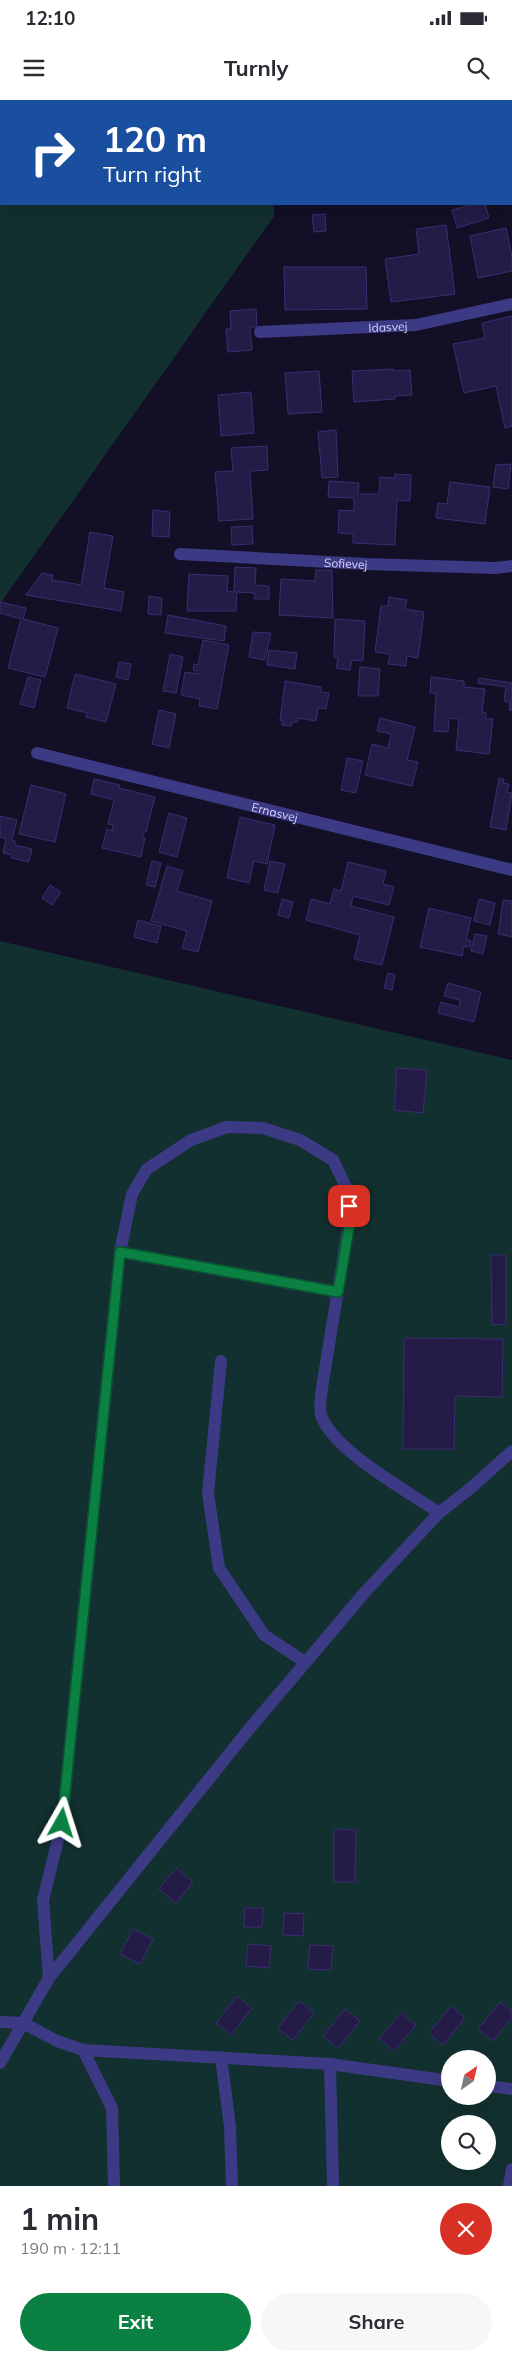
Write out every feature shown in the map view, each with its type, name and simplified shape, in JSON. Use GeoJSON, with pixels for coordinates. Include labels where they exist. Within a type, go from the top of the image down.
{"type":"FeatureCollection","features":[{"type":"Feature","properties":{"kind":"street","name":"Idasvej"},"geometry":{"type":"LineString","coordinates":[[260,332],[416,325],[512,304]]}},
{"type":"Feature","properties":{"kind":"street","name":"Sofievej"},"geometry":{"type":"LineString","coordinates":[[180,554],[366,564],[495,568],[512,566]]}},
{"type":"Feature","properties":{"kind":"street","name":"Ernasvej"},"geometry":{"type":"LineString","coordinates":[[37,753],[512,870]]}},
{"type":"Feature","properties":{"kind":"street"},"geometry":{"type":"LineString","coordinates":[[50,1978],[43,1900],[62,1823],[120,1252],[132,1194],[147,1169],[192,1140],[227,1127],[263,1128],[300,1140],[333,1160],[348,1191],[350,1222],[322,1388],[321,1414],[335,1439],[362,1461],[439,1513]]}},
{"type":"Feature","properties":{"kind":"street"},"geometry":{"type":"LineString","coordinates":[[120,1252],[338,1292]]}},
{"type":"Feature","properties":{"kind":"street"},"geometry":{"type":"LineString","coordinates":[[222,1361],[208,1493],[219,1568],[264,1635],[306,1662]]}},
{"type":"Feature","properties":{"kind":"street"},"geometry":{"type":"LineString","coordinates":[[0,2063],[50,1978],[250,1728],[366,1591],[439,1513],[472,1487],[512,1451]]}},
{"type":"Feature","properties":{"kind":"street"},"geometry":{"type":"LineString","coordinates":[[0,2022],[23,2023],[57,2041],[84,2050],[330,2064],[441,2080]]}},
{"type":"Feature","properties":{"kind":"street"},"geometry":{"type":"LineString","coordinates":[[84,2050],[112,2108],[114,2186]]}},
{"type":"Feature","properties":{"kind":"street"},"geometry":{"type":"LineString","coordinates":[[221,2057],[230,2127],[232,2186]]}},
{"type":"Feature","properties":{"kind":"street"},"geometry":{"type":"LineString","coordinates":[[330,2064],[333,2186]]}},
{"type":"Feature","properties":{"kind":"street"},"geometry":{"type":"LineString","coordinates":[[496,2087],[512,2089]]}},
{"type":"Feature","properties":{"kind":"street"},"geometry":{"type":"LineString","coordinates":[[510,2186],[512,2169]]}},
{"type":"Feature","properties":{"kind":"green space"},"geometry":{"type":"Polygon","coordinates":[[[0,205],[274,205],[274,216],[0,604],[0,205]]]}},
{"type":"Feature","properties":{"kind":"green space"},"geometry":{"type":"Polygon","coordinates":[[[0,941],[512,1060],[512,2186],[0,2186],[0,941]]]}},
{"type":"Feature","properties":{"kind":"building"},"geometry":{"type":"Polygon","coordinates":[[[470,205],[485,205],[489,218],[457,228],[452,210],[470,205]]]}},
{"type":"Feature","properties":{"kind":"building"},"geometry":{"type":"Polygon","coordinates":[[[325,214],[326,231],[314,232],[312,215],[325,214]]]}},
{"type":"Feature","properties":{"kind":"building"},"geometry":{"type":"Polygon","coordinates":[[[446,225],[455,294],[391,302],[385,259],[419,254],[416,229],[446,225]]]}},
{"type":"Feature","properties":{"kind":"building"},"geometry":{"type":"Polygon","coordinates":[[[506,228],[512,256],[512,271],[478,278],[470,236],[506,228]]]}},
{"type":"Feature","properties":{"kind":"building"},"geometry":{"type":"Polygon","coordinates":[[[284,267],[366,267],[367,309],[285,310],[284,267]]]}},
{"type":"Feature","properties":{"kind":"building"},"geometry":{"type":"Polygon","coordinates":[[[256,309],[257,327],[250,327],[252,350],[228,352],[226,329],[231,329],[230,311],[256,309]]]}},
{"type":"Feature","properties":{"kind":"building"},"geometry":{"type":"Polygon","coordinates":[[[512,316],[512,426],[505,428],[496,386],[464,393],[453,344],[485,338],[482,323],[512,316]]]}},
{"type":"Feature","properties":{"kind":"building"},"geometry":{"type":"Polygon","coordinates":[[[393,369],[393,371],[410,370],[412,395],[395,396],[395,399],[354,402],[352,371],[393,369]]]}},
{"type":"Feature","properties":{"kind":"building"},"geometry":{"type":"Polygon","coordinates":[[[319,371],[322,412],[288,414],[285,373],[319,371]]]}},
{"type":"Feature","properties":{"kind":"building"},"geometry":{"type":"Polygon","coordinates":[[[251,392],[254,433],[221,436],[218,395],[251,392]]]}},
{"type":"Feature","properties":{"kind":"building"},"geometry":{"type":"Polygon","coordinates":[[[336,430],[338,477],[322,478],[318,432],[336,430]]]}},
{"type":"Feature","properties":{"kind":"building"},"geometry":{"type":"Polygon","coordinates":[[[267,446],[268,470],[250,471],[253,519],[219,521],[215,472],[233,471],[231,448],[267,446]]]}},
{"type":"Feature","properties":{"kind":"building"},"geometry":{"type":"Polygon","coordinates":[[[511,464],[508,489],[493,487],[496,465],[511,464]]]}},
{"type":"Feature","properties":{"kind":"building"},"geometry":{"type":"Polygon","coordinates":[[[395,474],[411,475],[410,501],[397,500],[395,545],[353,543],[353,534],[338,533],[339,510],[354,511],[354,498],[328,497],[329,481],[359,483],[358,494],[379,494],[380,477],[395,478],[395,474]]]}},
{"type":"Feature","properties":{"kind":"building"},"geometry":{"type":"Polygon","coordinates":[[[450,482],[490,487],[485,524],[436,518],[438,503],[447,504],[450,482]]]}},
{"type":"Feature","properties":{"kind":"building"},"geometry":{"type":"Polygon","coordinates":[[[153,510],[170,512],[169,537],[152,536],[153,510]]]}},
{"type":"Feature","properties":{"kind":"building"},"geometry":{"type":"Polygon","coordinates":[[[252,526],[253,544],[232,545],[231,527],[252,526]]]}},
{"type":"Feature","properties":{"kind":"building"},"geometry":{"type":"Polygon","coordinates":[[[90,532],[113,536],[104,588],[124,592],[121,611],[26,595],[42,573],[53,575],[52,580],[81,585],[90,532]]]}},
{"type":"Feature","properties":{"kind":"building"},"geometry":{"type":"Polygon","coordinates":[[[235,567],[256,568],[255,585],[269,586],[269,599],[254,599],[255,593],[237,592],[236,611],[187,611],[189,574],[228,576],[227,591],[234,592],[235,567]]]}},
{"type":"Feature","properties":{"kind":"building"},"geometry":{"type":"Polygon","coordinates":[[[316,570],[332,570],[333,618],[279,615],[281,579],[315,581],[316,570]]]}},
{"type":"Feature","properties":{"kind":"building"},"geometry":{"type":"Polygon","coordinates":[[[149,596],[162,598],[161,615],[148,614],[149,596]]]}},
{"type":"Feature","properties":{"kind":"building"},"geometry":{"type":"Polygon","coordinates":[[[389,597],[407,600],[405,609],[424,612],[418,658],[407,656],[406,666],[388,664],[390,654],[375,652],[381,606],[388,606],[389,597]]]}},
{"type":"Feature","properties":{"kind":"building"},"geometry":{"type":"Polygon","coordinates":[[[0,602],[26,608],[23,619],[58,628],[45,677],[8,668],[21,619],[0,613],[0,602]]]}},
{"type":"Feature","properties":{"kind":"building"},"geometry":{"type":"Polygon","coordinates":[[[168,615],[226,626],[224,641],[165,633],[168,615]]]}},
{"type":"Feature","properties":{"kind":"building"},"geometry":{"type":"Polygon","coordinates":[[[335,619],[365,621],[363,661],[352,660],[350,670],[336,668],[338,658],[334,657],[335,619]]]}},
{"type":"Feature","properties":{"kind":"building"},"geometry":{"type":"Polygon","coordinates":[[[253,632],[271,633],[265,660],[249,657],[253,632]]]}},
{"type":"Feature","properties":{"kind":"building"},"geometry":{"type":"Polygon","coordinates":[[[203,640],[229,645],[217,709],[199,706],[200,699],[181,695],[185,672],[197,674],[197,671],[193,670],[194,664],[198,665],[203,640]]]}},
{"type":"Feature","properties":{"kind":"building"},"geometry":{"type":"Polygon","coordinates":[[[269,650],[297,653],[295,669],[267,665],[269,650]]]}},
{"type":"Feature","properties":{"kind":"building"},"geometry":{"type":"Polygon","coordinates":[[[170,654],[183,657],[176,693],[163,691],[170,654]]]}},
{"type":"Feature","properties":{"kind":"building"},"geometry":{"type":"Polygon","coordinates":[[[119,662],[131,664],[128,680],[116,677],[119,662]]]}},
{"type":"Feature","properties":{"kind":"building"},"geometry":{"type":"Polygon","coordinates":[[[360,667],[380,669],[378,696],[358,696],[360,667]]]}},
{"type":"Feature","properties":{"kind":"building"},"geometry":{"type":"Polygon","coordinates":[[[75,674],[116,684],[106,722],[86,717],[87,713],[67,708],[75,674]]]}},
{"type":"Feature","properties":{"kind":"building"},"geometry":{"type":"Polygon","coordinates":[[[28,677],[41,680],[34,708],[20,704],[28,677]]]}},
{"type":"Feature","properties":{"kind":"building"},"geometry":{"type":"Polygon","coordinates":[[[431,677],[464,681],[464,687],[485,689],[482,712],[486,713],[486,719],[493,719],[489,754],[456,750],[459,719],[449,718],[448,732],[434,731],[436,693],[430,693],[431,677]]]}},
{"type":"Feature","properties":{"kind":"building"},"geometry":{"type":"Polygon","coordinates":[[[479,678],[512,683],[512,711],[509,710],[510,702],[504,701],[506,687],[478,683],[479,678]]]}},
{"type":"Feature","properties":{"kind":"building"},"geometry":{"type":"Polygon","coordinates":[[[285,681],[321,687],[321,692],[329,693],[326,709],[318,708],[316,721],[298,718],[297,722],[292,722],[291,726],[282,725],[283,721],[280,720],[285,681]]]}},
{"type":"Feature","properties":{"kind":"building"},"geometry":{"type":"Polygon","coordinates":[[[159,710],[176,714],[169,748],[152,744],[159,710]]]}},
{"type":"Feature","properties":{"kind":"building"},"geometry":{"type":"Polygon","coordinates":[[[380,718],[415,727],[407,760],[418,762],[412,786],[365,775],[372,744],[388,748],[391,734],[377,731],[380,718]]]}},
{"type":"Feature","properties":{"kind":"building"},"geometry":{"type":"Polygon","coordinates":[[[347,758],[363,761],[356,793],[341,790],[347,758]]]}},
{"type":"Feature","properties":{"kind":"building"},"geometry":{"type":"Polygon","coordinates":[[[499,778],[504,779],[503,783],[509,784],[507,792],[512,793],[506,830],[490,827],[499,778]]]}},
{"type":"Feature","properties":{"kind":"building"},"geometry":{"type":"Polygon","coordinates":[[[94,779],[120,785],[119,788],[155,797],[146,832],[144,832],[142,837],[145,838],[141,857],[102,848],[107,829],[112,831],[113,825],[108,824],[114,800],[91,794],[94,779]]]}},
{"type":"Feature","properties":{"kind":"building"},"geometry":{"type":"Polygon","coordinates":[[[31,785],[66,794],[55,842],[19,834],[31,785]]]}},
{"type":"Feature","properties":{"kind":"building"},"geometry":{"type":"Polygon","coordinates":[[[169,813],[187,818],[177,857],[159,852],[169,813]]]}},
{"type":"Feature","properties":{"kind":"building"},"geometry":{"type":"Polygon","coordinates":[[[0,816],[17,820],[12,840],[15,841],[15,845],[32,849],[29,862],[12,858],[12,855],[3,853],[6,839],[0,837],[0,816]]]}},
{"type":"Feature","properties":{"kind":"building"},"geometry":{"type":"Polygon","coordinates":[[[240,817],[275,825],[267,864],[254,861],[249,883],[227,878],[240,817]]]}},
{"type":"Feature","properties":{"kind":"building"},"geometry":{"type":"Polygon","coordinates":[[[152,861],[161,863],[155,887],[146,885],[152,861]]]}},
{"type":"Feature","properties":{"kind":"building"},"geometry":{"type":"Polygon","coordinates":[[[270,861],[285,864],[278,893],[264,890],[270,861]]]}},
{"type":"Feature","properties":{"kind":"building"},"geometry":{"type":"Polygon","coordinates":[[[348,862],[386,871],[383,884],[394,887],[389,905],[353,896],[351,906],[394,917],[382,965],[354,959],[360,935],[306,920],[311,899],[330,904],[334,889],[341,891],[348,862]]]}},
{"type":"Feature","properties":{"kind":"building"},"geometry":{"type":"Polygon","coordinates":[[[167,866],[183,871],[177,891],[212,901],[198,952],[182,948],[187,931],[151,921],[167,866]]]}},
{"type":"Feature","properties":{"kind":"building"},"geometry":{"type":"Polygon","coordinates":[[[50,885],[61,892],[52,905],[42,898],[50,885]]]}},
{"type":"Feature","properties":{"kind":"building"},"geometry":{"type":"Polygon","coordinates":[[[282,899],[293,902],[289,918],[278,915],[282,899]]]}},
{"type":"Feature","properties":{"kind":"building"},"geometry":{"type":"Polygon","coordinates":[[[479,899],[495,903],[490,925],[474,921],[479,899]]]}},
{"type":"Feature","properties":{"kind":"building"},"geometry":{"type":"Polygon","coordinates":[[[503,900],[512,901],[512,937],[498,934],[503,900]]]}},
{"type":"Feature","properties":{"kind":"building"},"geometry":{"type":"Polygon","coordinates":[[[429,908],[471,918],[466,940],[471,941],[470,947],[464,946],[462,956],[420,947],[429,908]]]}},
{"type":"Feature","properties":{"kind":"building"},"geometry":{"type":"Polygon","coordinates":[[[138,920],[161,926],[157,943],[134,937],[138,920]]]}},
{"type":"Feature","properties":{"kind":"building"},"geometry":{"type":"Polygon","coordinates":[[[475,934],[487,936],[483,954],[471,951],[475,934]]]}},
{"type":"Feature","properties":{"kind":"building"},"geometry":{"type":"Polygon","coordinates":[[[388,973],[395,975],[392,990],[384,988],[388,973]]]}},
{"type":"Feature","properties":{"kind":"building"},"geometry":{"type":"Polygon","coordinates":[[[448,983],[481,992],[474,1022],[438,1013],[441,1002],[459,1007],[460,1000],[444,996],[448,983]]]}},
{"type":"Feature","properties":{"kind":"building"},"geometry":{"type":"Polygon","coordinates":[[[397,1068],[427,1070],[423,1113],[394,1110],[397,1068]]]}},
{"type":"Feature","properties":{"kind":"building"},"geometry":{"type":"Polygon","coordinates":[[[491,1255],[506,1255],[506,1324],[492,1325],[491,1255]]]}},
{"type":"Feature","properties":{"kind":"building"},"geometry":{"type":"Polygon","coordinates":[[[404,1338],[503,1339],[502,1397],[455,1396],[454,1449],[403,1449],[404,1338]]]}},
{"type":"Feature","properties":{"kind":"building"},"geometry":{"type":"Polygon","coordinates":[[[334,1829],[356,1830],[355,1882],[334,1882],[334,1829]]]}},
{"type":"Feature","properties":{"kind":"building"},"geometry":{"type":"Polygon","coordinates":[[[176,1868],[193,1882],[176,1903],[159,1889],[176,1868]]]}},
{"type":"Feature","properties":{"kind":"building"},"geometry":{"type":"Polygon","coordinates":[[[245,1908],[263,1908],[262,1927],[244,1927],[245,1908]]]}},
{"type":"Feature","properties":{"kind":"building"},"geometry":{"type":"Polygon","coordinates":[[[284,1913],[304,1914],[303,1936],[283,1935],[284,1913]]]}},
{"type":"Feature","properties":{"kind":"building"},"geometry":{"type":"Polygon","coordinates":[[[133,1929],[153,1939],[140,1964],[120,1954],[133,1929]]]}},
{"type":"Feature","properties":{"kind":"building"},"geometry":{"type":"Polygon","coordinates":[[[248,1944],[271,1946],[269,1968],[246,1966],[248,1944]]]}},
{"type":"Feature","properties":{"kind":"building"},"geometry":{"type":"Polygon","coordinates":[[[310,1945],[333,1946],[331,1970],[308,1969],[310,1945]]]}},
{"type":"Feature","properties":{"kind":"building"},"geometry":{"type":"Polygon","coordinates":[[[237,1996],[252,2008],[231,2035],[216,2023],[237,1996]]]}},
{"type":"Feature","properties":{"kind":"building"},"geometry":{"type":"Polygon","coordinates":[[[299,2001],[314,2013],[293,2040],[278,2028],[299,2001]]]}},
{"type":"Feature","properties":{"kind":"building"},"geometry":{"type":"Polygon","coordinates":[[[500,2002],[512,2011],[512,2017],[493,2041],[478,2029],[500,2002]]]}},
{"type":"Feature","properties":{"kind":"building"},"geometry":{"type":"Polygon","coordinates":[[[451,2006],[465,2018],[443,2045],[429,2033],[451,2006]]]}},
{"type":"Feature","properties":{"kind":"building"},"geometry":{"type":"Polygon","coordinates":[[[345,2009],[360,2021],[338,2048],[323,2036],[345,2009]]]}},
{"type":"Feature","properties":{"kind":"building"},"geometry":{"type":"Polygon","coordinates":[[[401,2013],[416,2025],[394,2051],[379,2039],[401,2013]]]}},
{"type":"Feature","properties":{"kind":"route"},"geometry":{"type":"LineString","coordinates":[[62,1823],[120,1252],[338,1292],[350,1222],[349,1206]]}}]}
